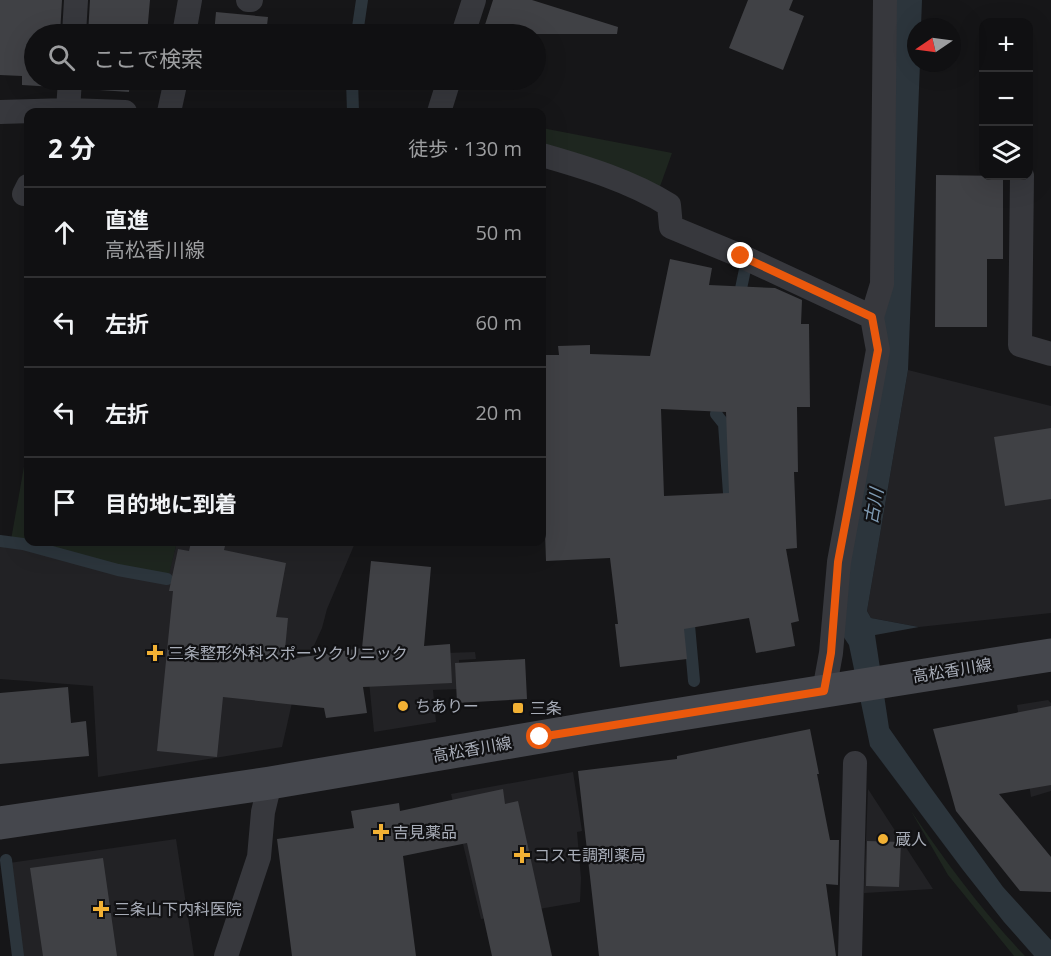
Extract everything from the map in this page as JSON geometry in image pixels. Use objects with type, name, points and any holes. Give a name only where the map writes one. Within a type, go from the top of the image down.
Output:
[{"type":"main road","name":"高松香川線","points":[[0,823],[270,783],[1051,655]]},
{"type":"lane","points":[[75,24],[76,0]]},
{"type":"lane","points":[[186,24],[190,0]]},
{"type":"lane","points":[[466,24],[474,0]]},
{"type":"lane","points":[[855,686],[831,653],[838,562],[878,350],[872,317],[882,284],[885,0]]},
{"type":"lane","points":[[68,108],[69,90]]},
{"type":"lane","points":[[171,108],[174,90]]},
{"type":"lane","points":[[440,108],[446,90]]},
{"type":"lane","points":[[0,112],[24,112]]},
{"type":"lane","points":[[546,157],[591,170],[655,197],[669,206],[671,227],[741,256],[872,317]]},
{"type":"lane","points":[[1022,180],[1020,345],[1051,354]]},
{"type":"lane","points":[[850,956],[855,763]]},
{"type":"lane","points":[[226,956],[259,857],[262,812],[270,783]]},
{"type":"shaded area","points":[[546,129],[672,153],[658,192],[546,150]]},
{"type":"shaded area","points":[[908,370],[1051,406],[1051,613],[919,627],[871,618],[867,611]]},
{"type":"shaded area","points":[[24,467],[24,543],[11,540]]},
{"type":"shaded area","name":"三条整形外科スポーツクリニック","points":[[0,543],[166,582],[176,546],[354,546],[327,609],[322,628],[296,685],[282,747],[98,777],[93,686],[0,679]]},
{"type":"shaded area","points":[[35,546],[176,546],[168,578]]},
{"type":"shaded area","name":"ちありー","points":[[366,651],[417,654],[475,652],[476,659],[459,660],[460,689],[433,690],[436,722],[374,732]]},
{"type":"shaded area","points":[[1048,700],[1051,703],[1051,791],[1031,797],[1017,705]]},
{"type":"shaded area","name":"コスモ調剤薬局","points":[[573,772],[582,831],[577,832],[581,878],[580,902],[481,919],[451,794]]},
{"type":"shaded area","name":"蔵人","points":[[868,789],[933,889],[864,893]]},
{"type":"shaded area","points":[[911,811],[965,886],[1025,956],[1014,956],[948,875]]},
{"type":"shaded area","name":"三条山下内科医院","points":[[176,839],[194,956],[20,956],[9,863]]},
{"type":"water","name":"古川","points":[[894,0],[922,0],[921,18],[907,18],[907,72],[920,72],[908,370],[867,611],[871,618],[919,627],[875,635],[889,728],[1003,887],[1051,940],[1051,956],[1034,956],[1004,922],[870,746],[849,645],[843,636],[845,579],[883,319]]},
{"type":"building","points":[[0,0],[62,0],[61,24],[24,24],[24,85],[22,85],[22,76],[0,75]]},
{"type":"building","points":[[90,0],[150,0],[148,24],[89,24]]},
{"type":"building","points":[[493,0],[532,0],[618,27],[617,34],[546,34],[546,24],[485,24]]},
{"type":"building","points":[[748,0],[793,0],[789,10],[804,16],[783,70],[729,48]]},
{"type":"building","points":[[216,12],[268,17],[267,24],[215,24]]},
{"type":"building","points":[[99,90],[129,90],[129,92]]},
{"type":"building","points":[[936,175],[979,176],[979,180],[1003,180],[1003,259],[987,259],[987,327],[935,327]]},
{"type":"building","points":[[670,259],[712,268],[709,285],[775,288],[802,300],[801,324],[809,324],[810,407],[797,407],[798,472],[794,472],[797,548],[786,549],[799,621],[791,623],[795,646],[756,653],[749,618],[684,629],[687,659],[620,667],[615,624],[618,624],[610,558],[546,561],[546,355],[559,355],[558,346],[590,345],[590,354],[650,356]],"holes":[[[661,409],[726,412],[729,493],[664,496]]]},
{"type":"building","points":[[1051,428],[1051,499],[1005,506],[994,437]]},
{"type":"building","points":[[190,546],[225,546],[224,550],[286,563],[276,617],[288,618],[284,660],[362,648],[371,561],[431,567],[424,646],[450,644],[452,683],[363,687],[367,713],[326,718],[324,708],[223,697],[217,757],[157,751],[173,591],[169,591],[178,549],[189,551]]},
{"type":"building","points":[[525,659],[527,699],[457,703],[455,663]]},
{"type":"building","points":[[68,687],[71,723],[86,721],[89,756],[0,764],[0,693]]},
{"type":"building","points":[[1051,706],[1051,785],[999,794],[1051,857],[1051,892],[1020,891],[956,811],[933,729]]},
{"type":"building","points":[[810,729],[830,840],[839,840],[838,885],[826,884],[836,956],[599,956],[578,771],[677,759],[677,756]]},
{"type":"building","points":[[503,789],[505,804],[518,801],[552,956],[492,956],[467,843],[403,856],[416,956],[292,956],[277,839],[354,828],[351,811],[399,803],[400,811]]},
{"type":"building","points":[[867,841],[901,842],[899,887],[866,886]]},
{"type":"building","points":[[103,858],[117,956],[43,956],[30,868]]},
{"type":"waterway","points":[[358,24],[362,0]]},
{"type":"waterway","points":[[352,90],[353,108]]},
{"type":"waterway","points":[[738,303],[748,255]]},
{"type":"waterway","points":[[720,396],[716,414],[724,424],[730,507]]},
{"type":"waterway","points":[[0,541],[24,544]]},
{"type":"waterway","points":[[30,546],[118,570],[167,579]]},
{"type":"waterway","points":[[688,614],[694,681]]},
{"type":"waterway","points":[[6,860],[18,956]]},
{"type":"place","name":"三条整形外科スポーツクリニック","points":[[155,653]]},
{"type":"place","name":"ちありー","points":[[403,706]]},
{"type":"place","name":"三条","points":[[518,708]]},
{"type":"place","name":"吉見薬品","points":[[381,832]]},
{"type":"place","name":"蔵人","points":[[883,839]]},
{"type":"place","name":"コスモ調剤薬局","points":[[522,855]]},
{"type":"place","name":"三条山下内科医院","points":[[101,909]]},
{"type":"route","points":[[540,737],[824,691],[831,653],[838,562],[878,350],[872,317],[741,256]]}]
